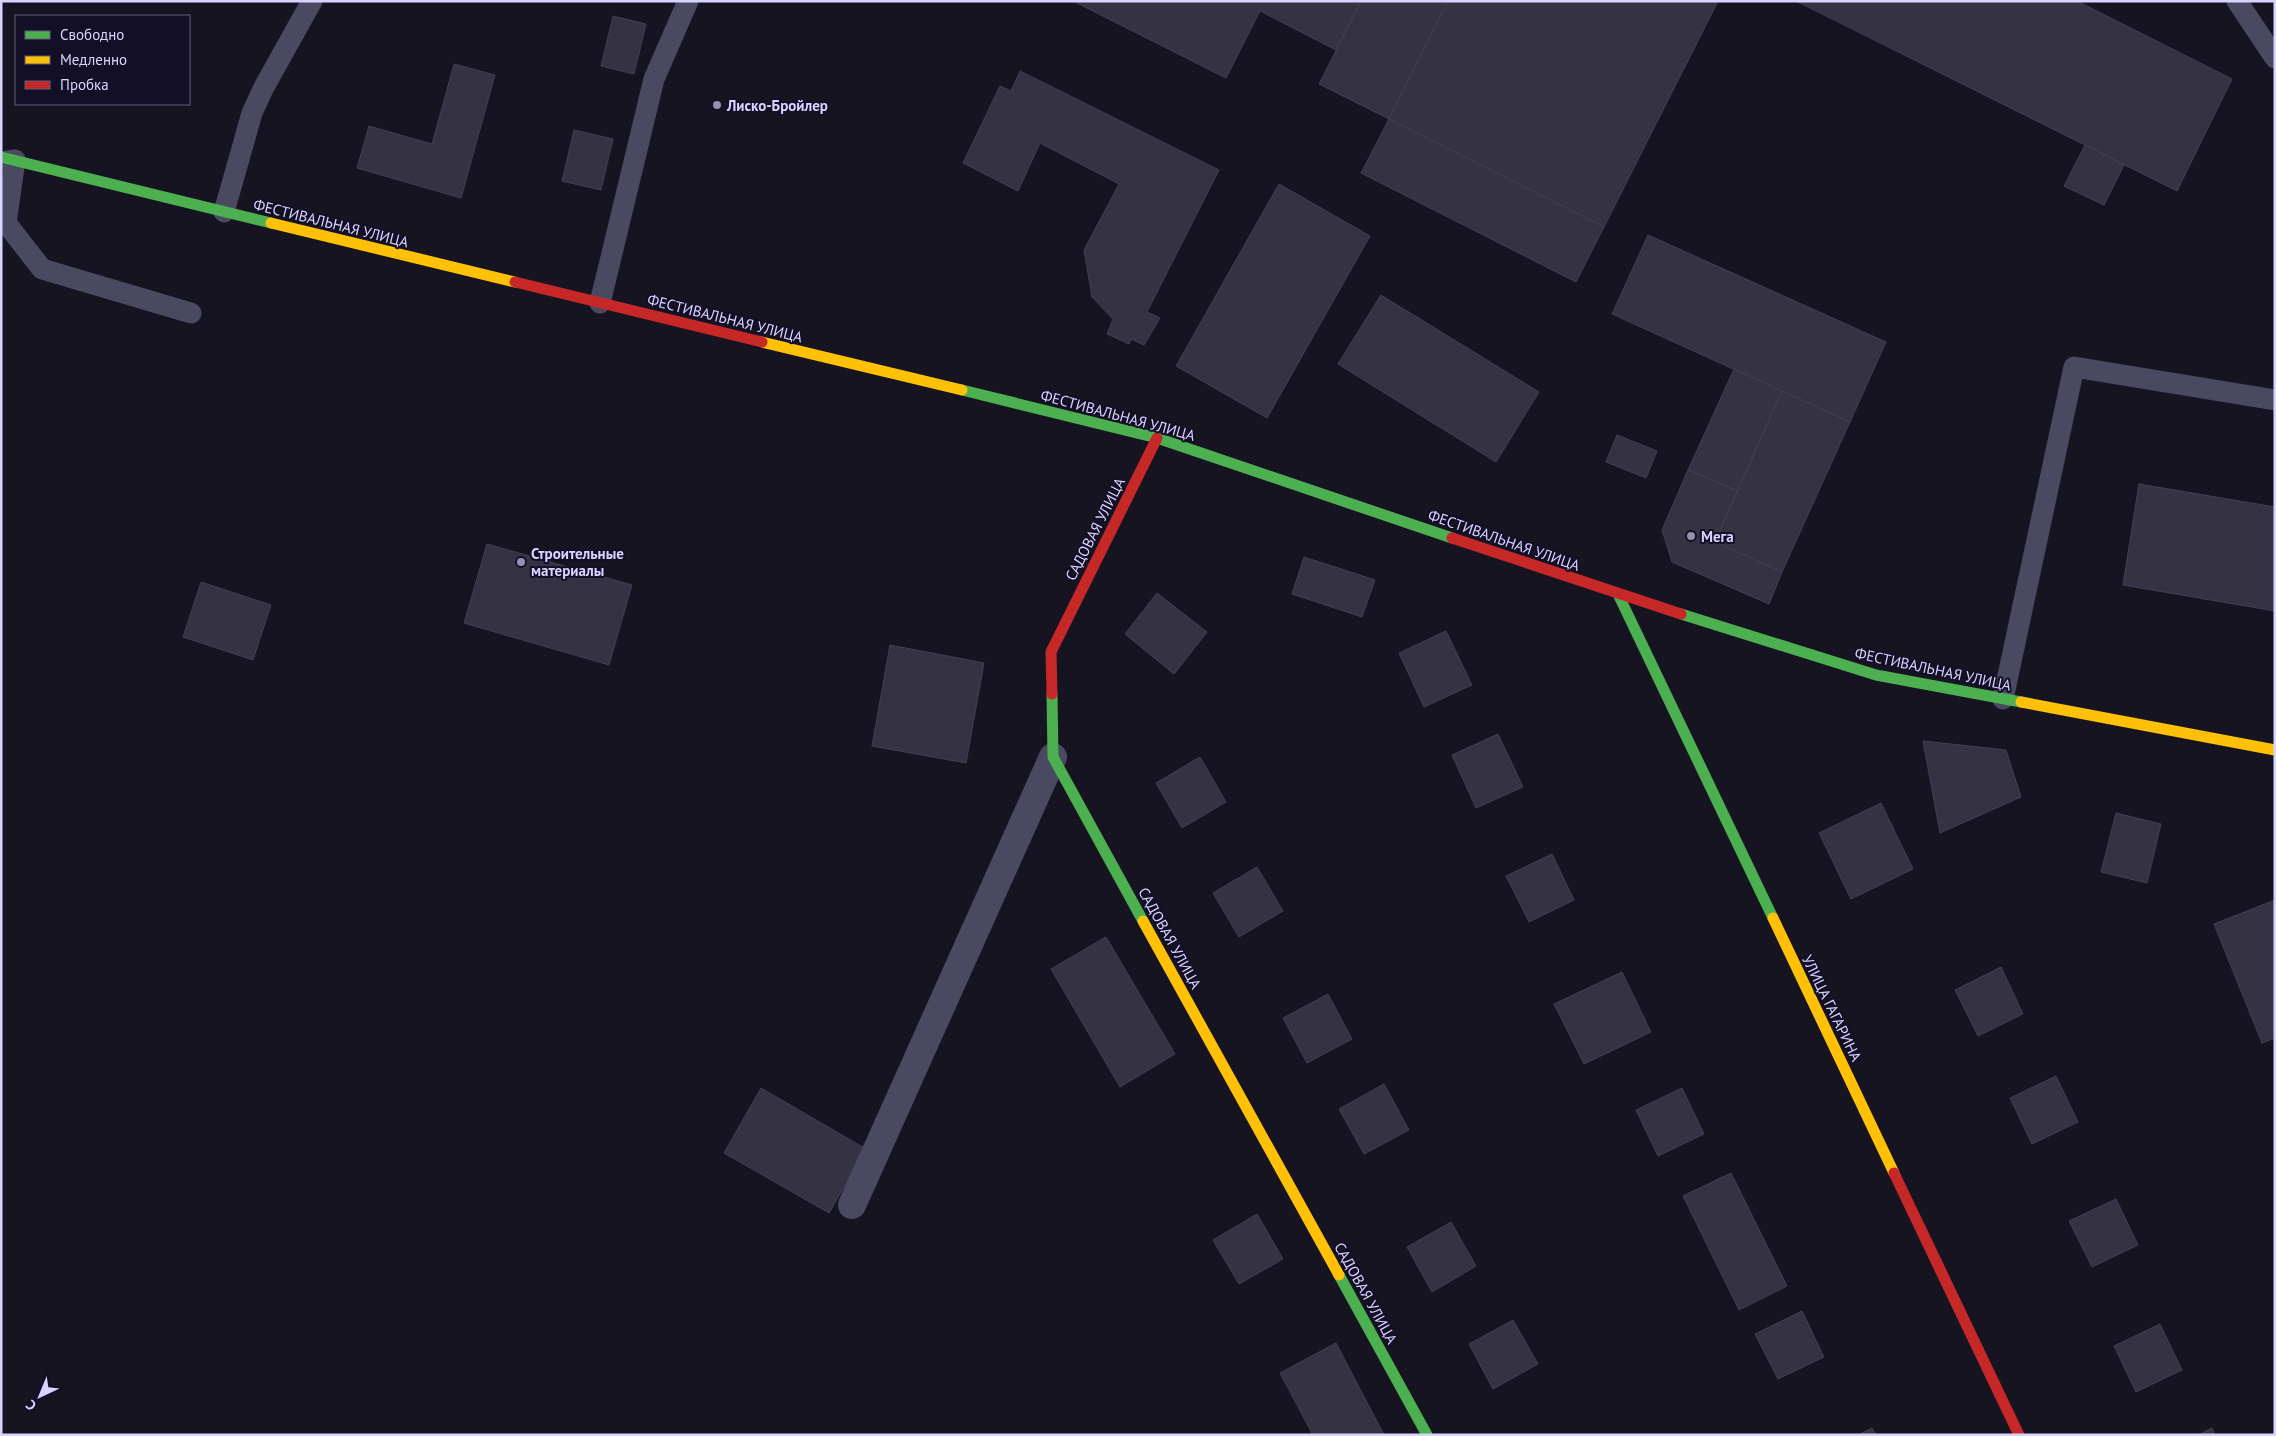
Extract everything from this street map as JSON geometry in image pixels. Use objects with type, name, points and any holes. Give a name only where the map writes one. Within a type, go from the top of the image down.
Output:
[{"type":"main road","name":"ФЕСТИВАЛЬНАЯ УЛИЦА","points":[[6,160],[1157,438],[1618,594],[1876,675],[2275,750]]},
{"type":"main road","name":"САДОВАЯ УЛИЦА","points":[[1157,438],[1051,652],[1053,757],[1427,1435]]},
{"type":"main road","name":"УЛИЦА ГАГАРИНА","points":[[1618,594],[2019,1435]]},
{"type":"street","points":[[852,1206],[1053,757]]},
{"type":"lane","points":[[224,212],[252,114],[263,89],[312,1]]},
{"type":"lane","points":[[600,303],[654,79],[688,1]]},
{"type":"lane","points":[[2237,1],[2275,58]]},
{"type":"lane","points":[[6,160],[6,223],[42,269],[190,313]]},
{"type":"lane","points":[[2003,699],[2074,367],[2275,400]]},
{"type":"building","points":[[1073,1],[1361,1],[1336,50],[1260,11],[1226,78]]},
{"type":"building","points":[[1361,1],[1448,1],[1389,119],[1319,84]]},
{"type":"building","points":[[1448,1],[1718,1],[1604,227],[1389,119]]},
{"type":"building","points":[[1796,1],[2077,1],[2232,79],[2177,191]]},
{"type":"building","points":[[613,16],[646,24],[634,74],[601,66]]},
{"type":"building","points":[[454,64],[495,75],[461,198],[357,168],[369,126],[432,144]]},
{"type":"building","points":[[1020,71],[1219,170],[1147,312],[1160,318],[1144,345],[1131,339],[1129,344],[1107,334],[1113,319],[1092,297],[1084,250],[1119,184],[1040,143],[1018,191],[963,163],[1000,86],[1011,91]]},
{"type":"building","points":[[1389,119],[1604,227],[1576,282],[1361,173]]},
{"type":"building","points":[[574,130],[613,139],[601,190],[562,181]]},
{"type":"building","points":[[2085,145],[2124,165],[2104,205],[2064,186]]},
{"type":"building","points":[[1279,184],[1370,236],[1267,418],[1176,366]]},
{"type":"building","points":[[1648,235],[1886,342],[1850,422],[1612,314]]},
{"type":"building","points":[[1381,295],[1539,392],[1496,462],[1338,364]]},
{"type":"building","points":[[1734,369],[1782,391],[1737,491],[1688,470]]},
{"type":"building","points":[[1782,391],[1850,422],[1782,572],[1715,542]]},
{"type":"building","points":[[1617,435],[1657,451],[1646,478],[1606,462]]},
{"type":"building","name":"Мега","points":[[1688,470],[1737,491],[1715,542],[1782,572],[1769,604],[1672,562],[1662,530]]},
{"type":"building","points":[[2139,484],[2275,507],[2275,611],[2123,585]]},
{"type":"building","points":[[487,544],[632,585],[609,665],[464,623]]},
{"type":"building","points":[[1304,557],[1375,580],[1362,617],[1292,594]]},
{"type":"building","points":[[201,582],[271,605],[253,660],[183,637]]},
{"type":"building","points":[[1157,593],[1207,632],[1174,674],[1125,634]]},
{"type":"building","points":[[1446,631],[1472,685],[1424,707],[1399,653]]},
{"type":"building","points":[[890,645],[984,663],[966,763],[872,746]]},
{"type":"building","points":[[1498,734],[1523,787],[1476,808],[1452,755]]},
{"type":"building","points":[[1923,741],[2006,750],[2021,797],[1940,833]]},
{"type":"building","points":[[1200,757],[1226,802],[1182,828],[1156,783]]},
{"type":"building","points":[[1881,803],[1913,869],[1851,899],[1819,833]]},
{"type":"building","points":[[2116,813],[2161,824],[2147,883],[2101,872]]},
{"type":"building","points":[[1552,854],[1574,900],[1529,922],[1506,876]]},
{"type":"building","points":[[1257,867],[1283,911],[1239,937],[1213,893]]},
{"type":"building","points":[[2275,900],[2275,1038],[2262,1043],[2214,924]]},
{"type":"building","points":[[1106,937],[1175,1054],[1120,1087],[1051,969]]},
{"type":"building","points":[[2001,967],[2023,1014],[1978,1036],[1955,990]]},
{"type":"building","points":[[1622,972],[1651,1032],[1584,1064],[1554,1004]]},
{"type":"building","points":[[1328,994],[1352,1039],[1307,1063],[1283,1018]]},
{"type":"building","points":[[2056,1076],[2078,1122],[2032,1144],[2010,1098]]},
{"type":"building","points":[[1384,1084],[1409,1130],[1364,1154],[1339,1109]]},
{"type":"building","points":[[761,1088],[866,1149],[829,1213],[724,1153]]},
{"type":"building","points":[[1682,1088],[1704,1134],[1658,1156],[1636,1110]]},
{"type":"building","points":[[1731,1173],[1787,1286],[1739,1310],[1683,1196]]},
{"type":"building","points":[[2116,1199],[2138,1245],[2092,1267],[2069,1221]]},
{"type":"building","points":[[1257,1214],[1283,1259],[1239,1284],[1213,1240]]},
{"type":"building","points":[[1451,1222],[1476,1266],[1432,1292],[1407,1247]]},
{"type":"building","points":[[1802,1311],[1824,1357],[1778,1379],[1755,1334]]},
{"type":"building","points":[[1513,1320],[1538,1364],[1493,1389],[1469,1344]]},
{"type":"building","points":[[2160,1324],[2182,1370],[2136,1392],[2114,1346]]},
{"type":"building","points":[[1336,1343],[1384,1435],[1313,1435],[1280,1373]]},
{"type":"building","points":[[1872,1428],[1876,1435],[1858,1435]]},
{"type":"building","points":[[2212,1428],[2215,1435],[2198,1435]]},
{"type":"traffic: fast","points":[[1,157],[271,223]]},
{"type":"traffic: fast","points":[[962,390],[1157,438],[1452,538]]},
{"type":"traffic: fast","points":[[1618,594],[1773,918]]},
{"type":"traffic: fast","points":[[1681,614],[1876,675],[2021,702]]},
{"type":"traffic: fast","points":[[1052,694],[1053,757],[1143,921]]},
{"type":"traffic: fast","points":[[1339,1275],[1427,1435]]},
{"type":"traffic: slow","points":[[271,223],[515,282]]},
{"type":"traffic: slow","points":[[762,342],[962,390]]},
{"type":"traffic: slow","points":[[2021,702],[2275,750]]},
{"type":"traffic: slow","points":[[1773,918],[1894,1173]]},
{"type":"traffic: slow","points":[[1143,921],[1339,1275]]},
{"type":"traffic: jam","points":[[515,282],[762,342]]},
{"type":"traffic: jam","points":[[1052,694],[1051,652],[1157,438]]},
{"type":"traffic: jam","points":[[1452,538],[1681,614]]},
{"type":"traffic: jam","points":[[1894,1173],[2019,1435]]},
{"type":"place","name":"Лиско-Бройлер","points":[[717,105]]},
{"type":"place","name":"Мега","points":[[1691,536]]},
{"type":"place","name":"Строительные материалы","points":[[521,562]]}]
